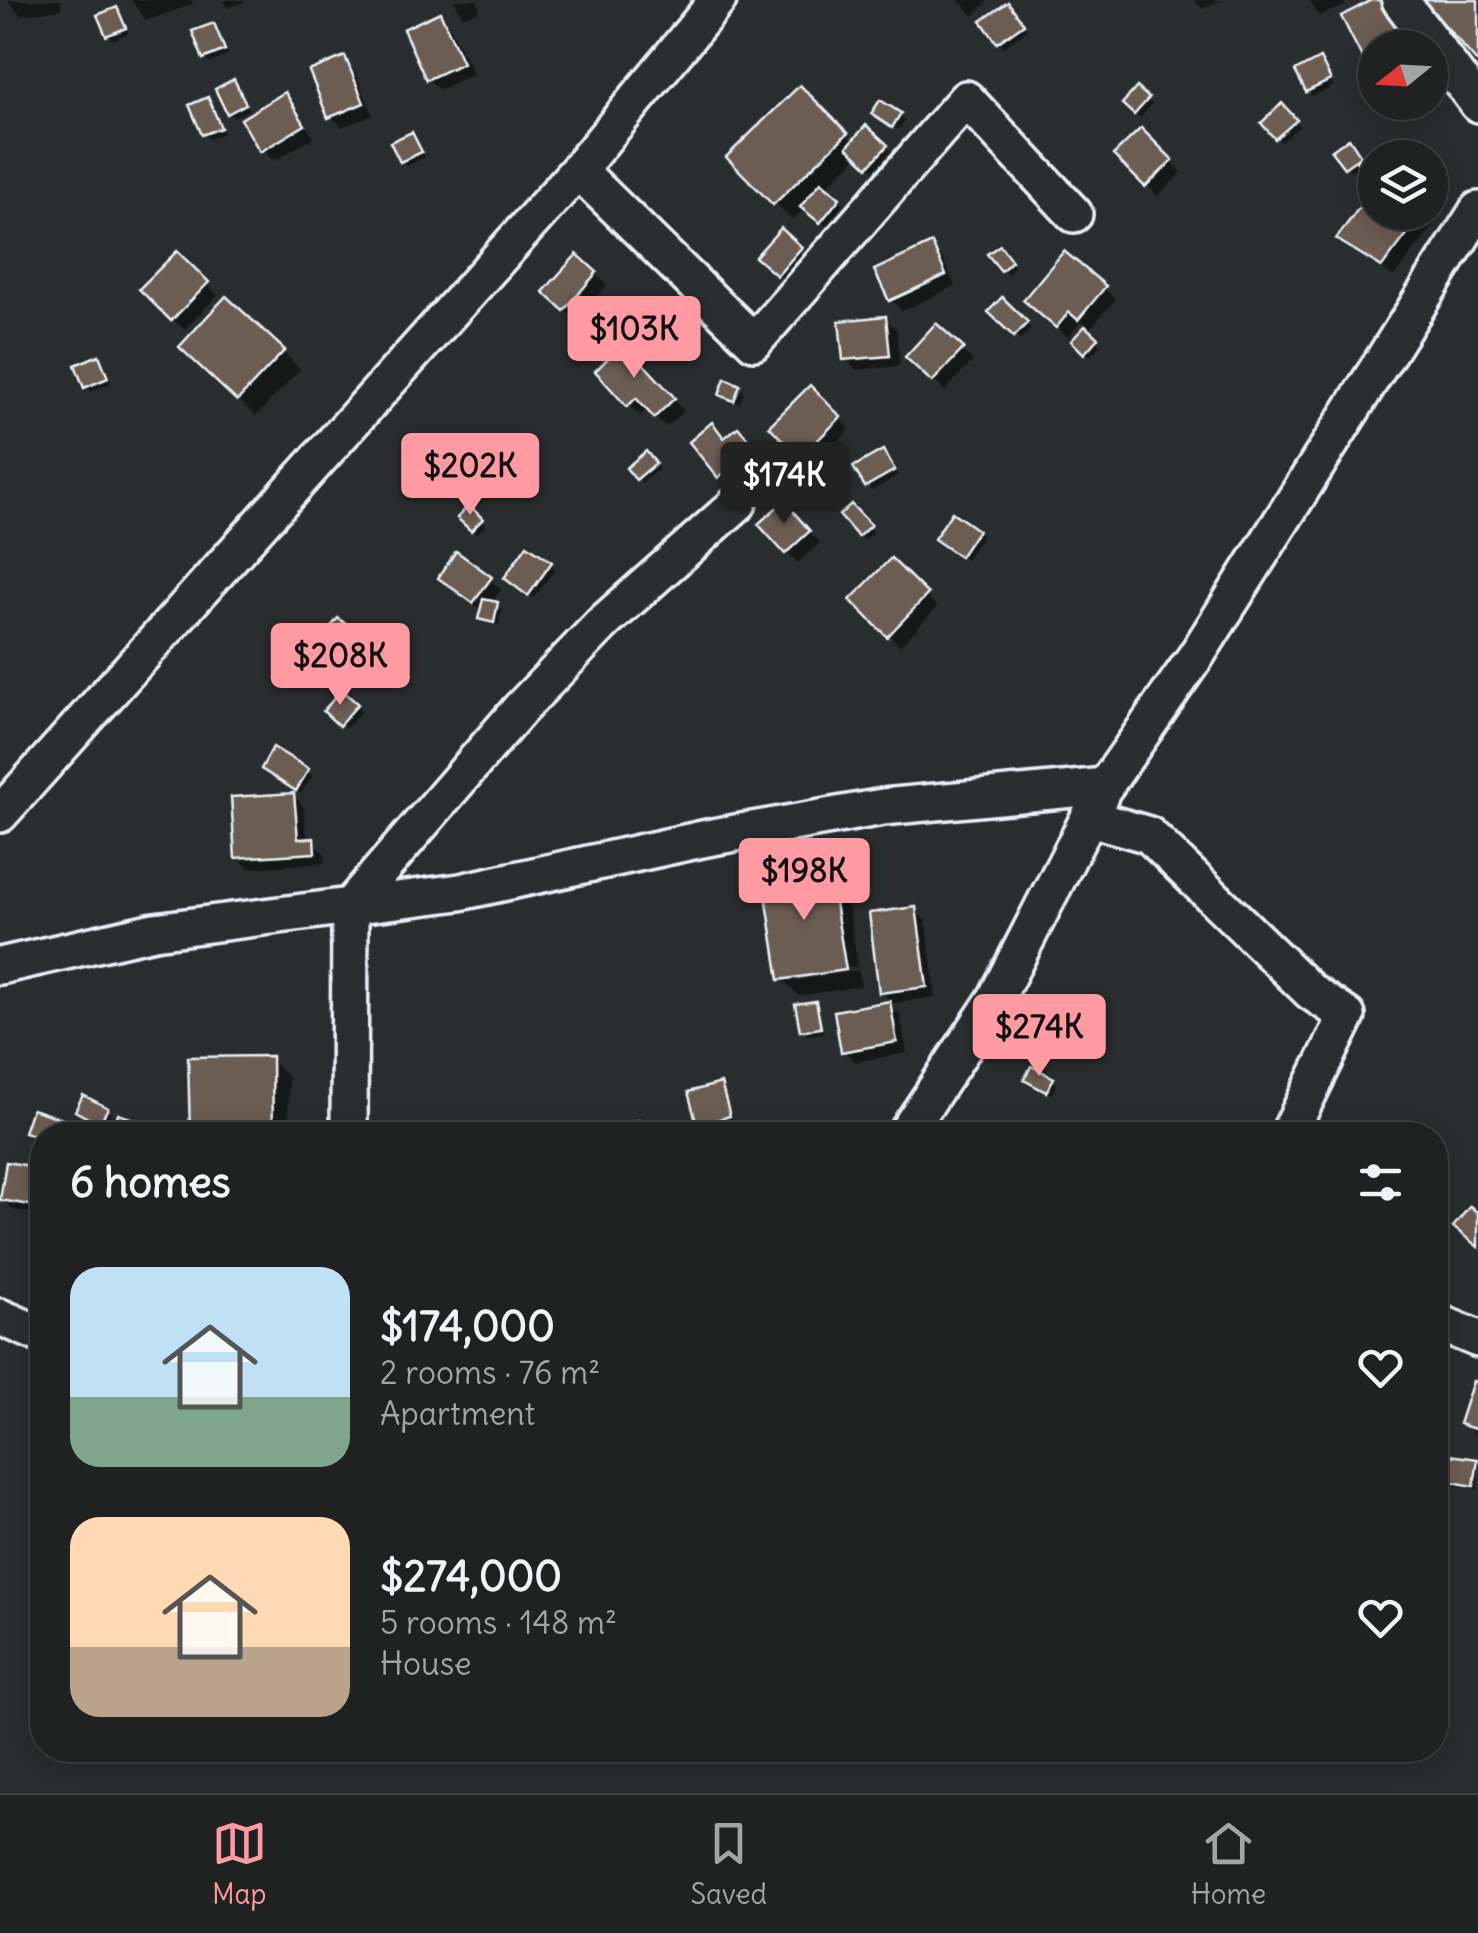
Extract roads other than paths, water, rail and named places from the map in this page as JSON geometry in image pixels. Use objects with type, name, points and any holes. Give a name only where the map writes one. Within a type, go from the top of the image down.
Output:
[{"type":"street","points":[[0,814],[578,170],[718,0]]},
{"type":"street","points":[[1400,0],[1478,104]]},
{"type":"street","points":[[578,170],[754,342],[966,99],[1074,214]]},
{"type":"street","points":[[914,1122],[995,1000],[1097,802],[1196,656],[1478,210]]},
{"type":"street","points":[[349,1122],[350,906],[520,709],[604,622],[738,502]]},
{"type":"street","points":[[3,964],[154,932],[460,892],[707,838],[884,807],[1097,802],[1149,836],[1310,992],[1347,1016],[1294,1122]]},
{"type":"street","points":[[0,1316],[30,1330]]},
{"type":"street","points":[[1448,1326],[1478,1339]]}]
